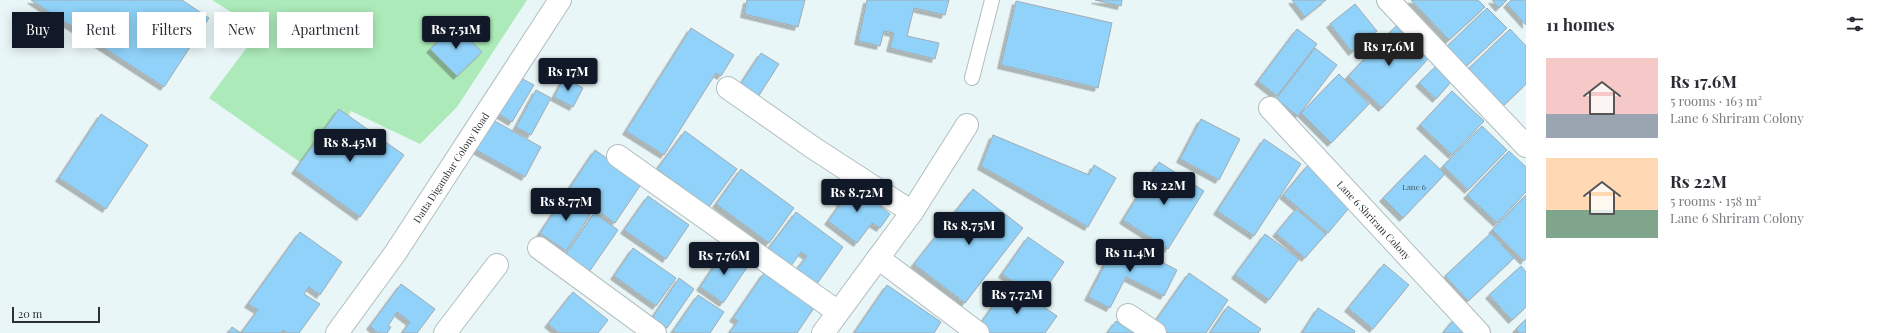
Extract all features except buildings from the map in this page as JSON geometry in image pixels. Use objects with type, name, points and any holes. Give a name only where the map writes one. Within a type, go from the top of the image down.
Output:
[{"type":"street","name":"Datta Digambar Colony Road","points":[[338,333],[396,252],[560,0]]},
{"type":"street","points":[[1388,0],[1526,146]]},
{"type":"street","points":[[728,88],[812,147],[912,212]]},
{"type":"street","name":"Lane 6 Shriram Colony","points":[[1270,108],[1479,333]]},
{"type":"street","points":[[823,333],[912,212],[967,125]]},
{"type":"street","points":[[618,156],[838,312]]},
{"type":"street","points":[[539,248],[655,333]]},
{"type":"street","points":[[878,258],[978,333]]},
{"type":"street","points":[[445,333],[497,265]]},
{"type":"street","points":[[1128,315],[1155,333]]},
{"type":"lane","points":[[972,78],[992,0]]},
{"type":"green space","points":[[212,0],[527,0],[457,107],[420,144],[351,111],[314,172],[209,98],[246,48],[269,48],[269,12],[231,12]]}]
